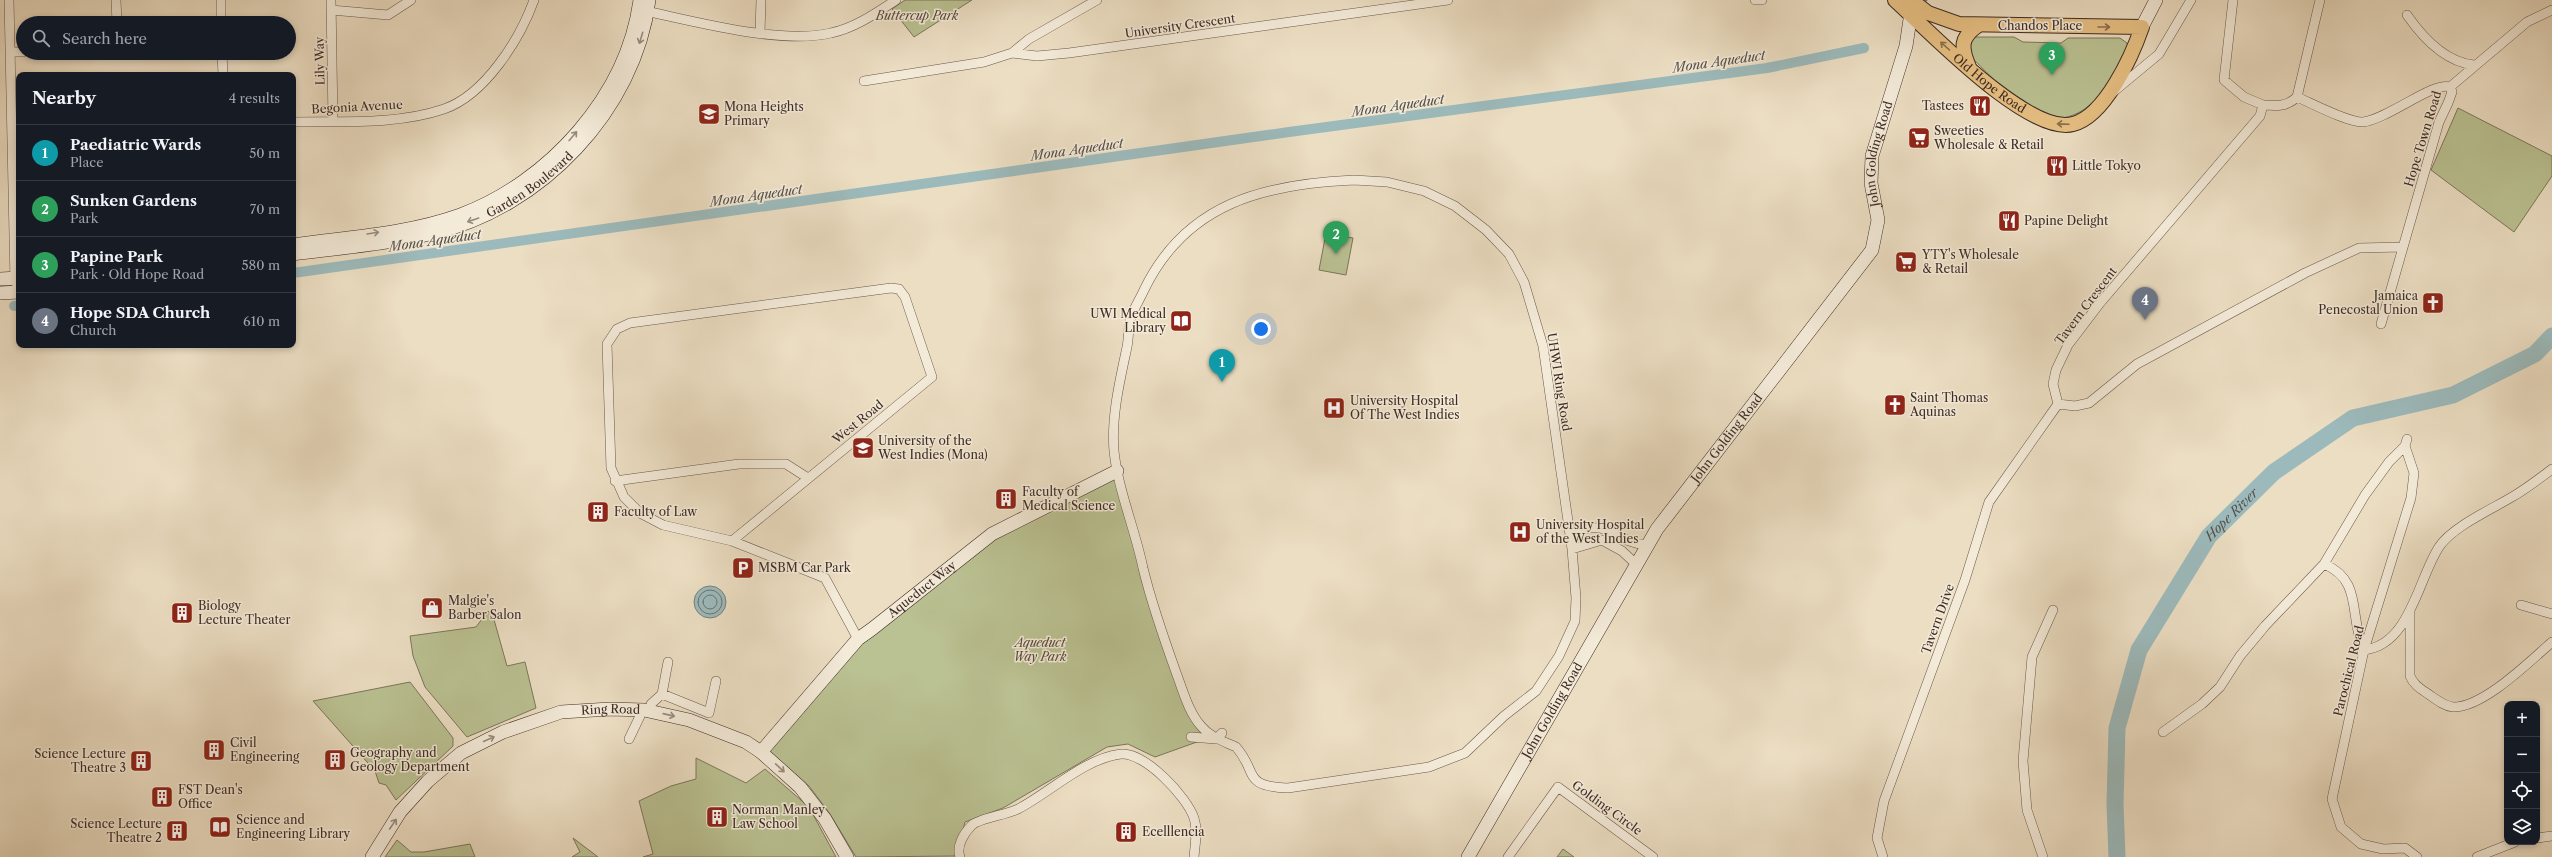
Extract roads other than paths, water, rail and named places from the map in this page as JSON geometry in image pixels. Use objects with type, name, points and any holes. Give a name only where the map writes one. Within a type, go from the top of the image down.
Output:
[{"type":"main road","name":"Old Hope Road","points":[[1895,0],[1911,5],[1940,18]]},
{"type":"main road","name":"Old Hope Road","points":[[1911,5],[1970,67],[2008,100],[2040,120],[2057,124],[2072,124],[2086,119],[2100,104],[2126,65],[2142,27]]},
{"type":"main road","name":"Chandos Place","points":[[1940,18],[1959,24],[1977,26],[2142,27]]},
{"type":"main road","points":[[1970,67],[1963,44],[1966,34],[1977,26]]},
{"type":"street","points":[[0,279],[16,278],[9,0]]},
{"type":"street","points":[[116,0],[117,16]]},
{"type":"street","points":[[221,0],[221,16]]},
{"type":"street","name":"Lily Way","points":[[331,0],[333,121]]},
{"type":"street","points":[[331,10],[388,15],[411,0]]},
{"type":"street","name":"Begonia Avenue","points":[[296,122],[399,118],[444,109],[466,98],[506,57],[528,18],[534,0]]},
{"type":"street","points":[[760,33],[761,0]]},
{"type":"street","points":[[644,5],[760,33],[797,38],[832,33],[864,21],[896,0]]},
{"type":"street","name":"University Crescent","points":[[864,81],[984,62],[1012,53],[1029,39],[1097,0]]},
{"type":"street","name":"University Crescent","points":[[1012,53],[1037,56],[1069,54],[1448,0]]},
{"type":"street","points":[[1755,0],[1762,0]]},
{"type":"street","points":[[2142,27],[2156,0]]},
{"type":"street","points":[[2100,104],[2159,54],[2191,0]]},
{"type":"street","points":[[2233,0],[2224,80],[2244,97],[2263,105],[2279,106],[2290,103],[2297,97],[2320,0]]},
{"type":"street","name":"Garden Boulevard","points":[[296,245],[415,227],[459,215],[490,202],[520,184],[567,144],[599,104],[624,58],[644,5]]},
{"type":"street","name":"Garden Boulevard","points":[[296,254],[434,233],[479,218],[533,187],[562,164],[584,141],[616,96],[629,70],[644,5]]},
{"type":"street","name":"John Golding Road","points":[[1468,857],[1647,545],[1872,250],[1878,220],[1871,182],[1872,156],[1906,46],[1911,5]]},
{"type":"street","points":[[2450,87],[2474,65],[2527,22],[2552,10]]},
{"type":"street","points":[[2407,15],[2422,37],[2461,64],[2474,65]]},
{"type":"street","points":[[10,52],[16,52]]},
{"type":"street","points":[[222,60],[223,72]]},
{"type":"street","name":"Hope Town Road","points":[[2297,97],[2330,112],[2362,122],[2387,115],[2434,88],[2445,85],[2450,87],[2452,92],[2439,122],[2381,324]]},
{"type":"street","name":"Tavern Crescent","points":[[2058,404],[2053,384],[2056,370],[2068,345],[2100,303],[2260,116],[2263,105]]},
{"type":"street","name":"UHWI Ring Road","points":[[1354,180],[1387,182],[1424,191],[1455,206],[1486,230],[1506,250],[1524,282],[1543,346],[1572,549],[1576,598],[1575,621],[1559,656],[1536,691],[1504,716],[1466,753],[1430,767],[1288,788],[1270,787],[1258,783],[1236,747],[1201,726],[1194,714],[1155,615],[1117,471],[1113,434],[1131,318],[1153,271],[1177,240],[1190,228],[1215,210],[1251,196],[1306,182],[1354,180]]},
{"type":"street","points":[[2058,404],[2075,406],[2089,403],[2137,364],[2305,273],[2359,248],[2402,247]]},
{"type":"street","name":"West Road","points":[[891,288],[899,289],[905,297],[932,377],[732,540],[663,525],[640,513],[624,497],[615,481],[611,468],[607,344],[617,329],[630,323],[891,288]]},
{"type":"street","points":[[0,293],[16,292]]},
{"type":"street","name":"Tavern Drive","points":[[1883,857],[1877,838],[1884,801],[1965,580],[1988,502],[2058,404]]},
{"type":"street","name":"Parochical Road","points":[[2324,564],[2365,495],[2389,462],[2406,442],[2414,473],[2411,498],[2393,551],[2364,650],[2332,799],[2336,816],[2341,827],[2361,844],[2383,849],[2405,848],[2417,857]]},
{"type":"street","points":[[615,481],[739,464],[786,464],[808,478]]},
{"type":"street","points":[[2163,732],[2202,704],[2220,687],[2240,656],[2265,626],[2324,564],[2336,569],[2351,588],[2356,632],[2364,650],[2377,648],[2388,641],[2410,611],[2440,545],[2467,523],[2513,497],[2552,469]]},
{"type":"street","name":"Aqueduct Way","points":[[761,752],[858,639],[992,534],[1117,471]]},
{"type":"street","points":[[1570,534],[1580,530],[1604,528],[1639,544],[1647,545]]},
{"type":"street","points":[[732,540],[825,578],[858,639]]},
{"type":"street","points":[[1572,549],[1602,540],[1622,551],[1636,564]]},
{"type":"street","points":[[2521,604],[2552,614]]},
{"type":"street","points":[[2043,857],[2028,810],[2023,761],[2032,657],[2053,610]]},
{"type":"street","points":[[2410,611],[2410,676],[2412,682],[2441,703],[2452,707],[2462,706],[2494,691],[2552,642]]},
{"type":"street","points":[[651,704],[662,694],[668,662]]},
{"type":"street","points":[[662,694],[709,713],[716,681]]},
{"type":"street","name":"Ring Road","points":[[372,857],[400,812],[428,781],[461,753],[503,732],[561,712],[610,708],[644,710],[668,714],[730,736],[761,752],[800,787],[825,819],[847,857]]},
{"type":"street","points":[[629,739],[640,716]]},
{"type":"street","points":[[1191,737],[1219,736]]},
{"type":"street","points":[[960,857],[958,852],[964,834],[974,824],[1017,810],[1069,777],[1105,758],[1123,754],[1135,757],[1150,766],[1184,801],[1194,818],[1194,857]]},
{"type":"street","name":"Golding Circle","points":[[1508,857],[1558,787],[1653,857]]},
{"type":"street","points":[[2540,838],[2552,836]]},
{"type":"street","points":[[2478,857],[2508,845]]},
{"type":"water","points":[[707,586],[713,586],[723,593],[726,602],[725,608],[719,615],[713,618],[707,618],[697,611],[694,605],[694,599],[701,589]]},
{"type":"waterway","name":"Mona Aqueduct","points":[[296,273],[1289,132],[1767,68],[1864,48]]},
{"type":"waterway","name":"Hope River","points":[[2117,857],[2115,804],[2117,728],[2139,650],[2209,536],[2274,472],[2353,418],[2453,395],[2535,354],[2552,336]]},
{"type":"place","name":"Papine Park","points":[[2052,75]]},
{"type":"place","name":"Tastees","points":[[1980,106]]},
{"type":"place","name":"Mona Heights Primary","points":[[709,114]]},
{"type":"place","name":"Sweeties Wholesale & Retail","points":[[1919,138]]},
{"type":"place","name":"Little Tokyo","points":[[2057,166]]},
{"type":"place","name":"Papine Delight","points":[[2009,221]]},
{"type":"place","name":"Sunken Gardens","points":[[1336,254]]},
{"type":"place","name":"YTY's Wholesale & Retail","points":[[1906,262]]},
{"type":"place","name":"Jamaica Penecostal Union","points":[[2433,303]]},
{"type":"place","name":"Hope SDA Church","points":[[2145,320]]},
{"type":"place","name":"UWI Medical Library","points":[[1181,321]]},
{"type":"place","name":"Paediatric Wards","points":[[1222,382]]},
{"type":"place","name":"Saint Thomas Aquinas","points":[[1895,405]]},
{"type":"place","name":"University Hospital Of The West Indies","points":[[1334,408]]},
{"type":"place","name":"University of the West Indies (Mona)","points":[[863,448]]},
{"type":"place","name":"Faculty of Medical Science","points":[[1006,499]]},
{"type":"place","name":"Faculty of Law","points":[[598,512]]},
{"type":"place","name":"University Hospital of the West Indies","points":[[1520,532]]},
{"type":"place","name":"MSBM Car Park","points":[[743,568]]},
{"type":"place","name":"Malgie's Barber Salon","points":[[432,608]]},
{"type":"place","name":"Biology Lecture Theater","points":[[182,613]]},
{"type":"place","name":"Civil Engineering","points":[[214,750]]},
{"type":"place","name":"Geography and Geology Department","points":[[335,760]]},
{"type":"place","name":"Science Lecture Theatre 3","points":[[141,761]]},
{"type":"place","name":"FST Dean's Office","points":[[162,797]]},
{"type":"place","name":"Norman Manley Law School","points":[[717,817]]},
{"type":"place","name":"Science and Engineering Library","points":[[220,827]]},
{"type":"place","name":"Science Lecture Theatre 2","points":[[177,831]]},
{"type":"place","name":"Ecelllencia","points":[[1126,832]]},
{"type":"park label","name":"Buttercup Park","points":[[917,16]]},
{"type":"park label","name":"Aqueduct Way Park","points":[[1040,650]]}]
